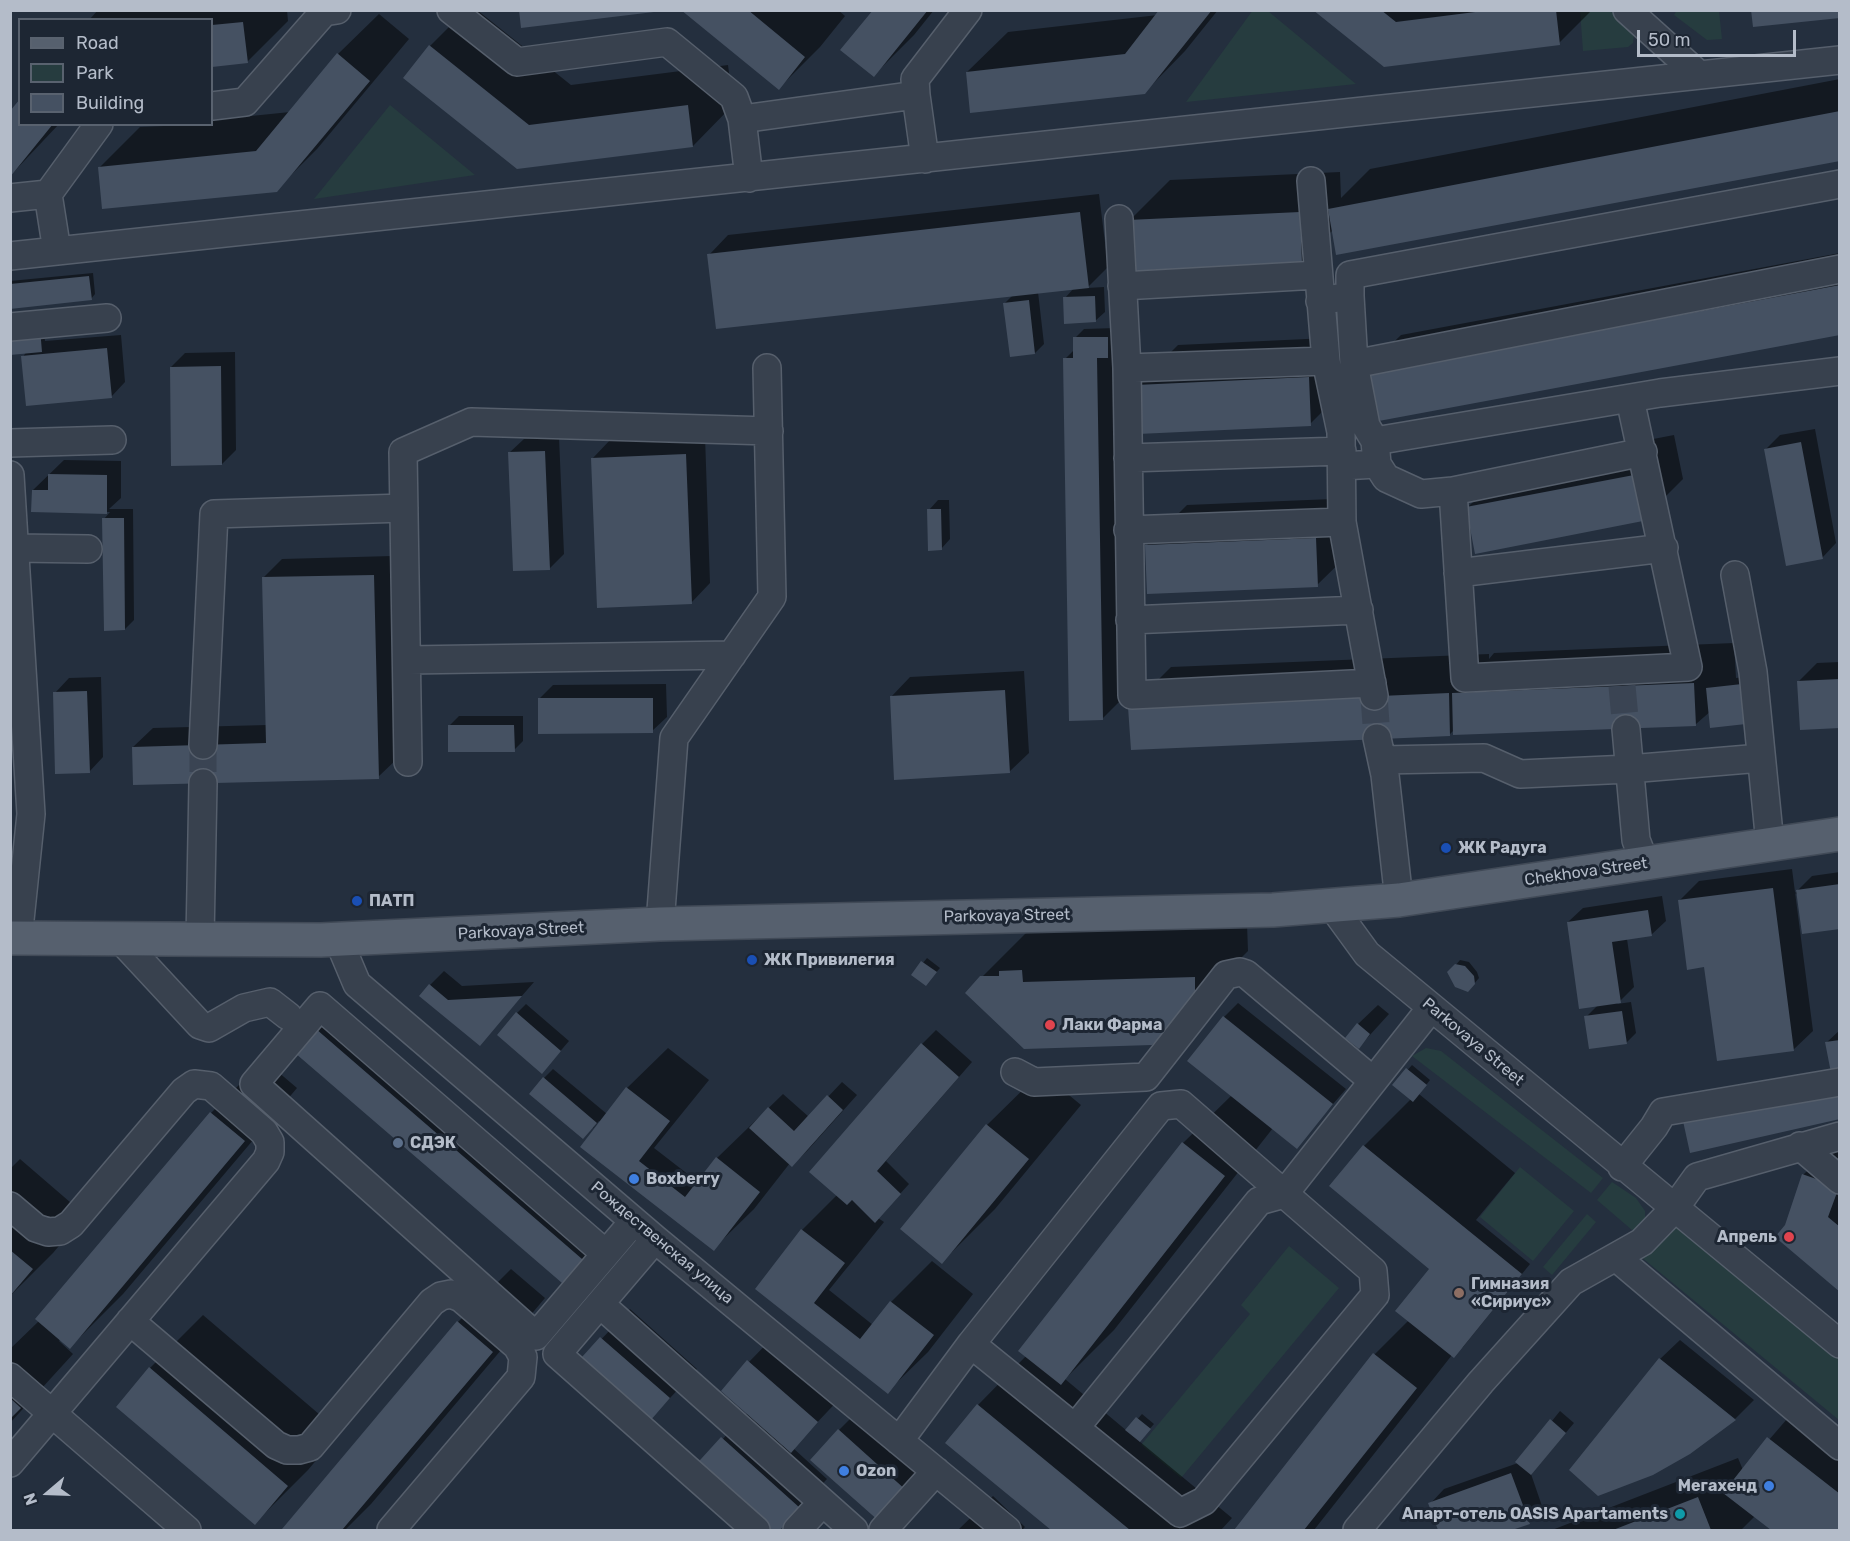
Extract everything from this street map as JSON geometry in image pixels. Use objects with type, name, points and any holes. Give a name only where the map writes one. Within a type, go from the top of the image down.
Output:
[{"type":"main road","name":"Chekhova Street","points":[[1332,906],[1399,900],[1839,834]]},
{"type":"main road","name":"Parkovaya Street","points":[[13,941],[338,939],[660,924],[1274,910],[1332,906]]},
{"type":"street","points":[[213,106],[245,102],[324,12],[337,10]]},
{"type":"street","points":[[451,10],[517,62],[667,42],[734,97],[741,119],[749,178]]},
{"type":"street","points":[[925,159],[915,79],[968,10]]},
{"type":"street","points":[[1641,15],[1698,74]]},
{"type":"street","points":[[10,256],[1839,60]]},
{"type":"street","points":[[741,119],[916,95]]},
{"type":"street","points":[[57,251],[48,194],[98,126]]},
{"type":"street","points":[[1119,219],[1127,368],[1132,695],[1373,690],[1342,522],[1341,432],[1326,361],[1311,181]]},
{"type":"street","points":[[1643,452],[1453,491],[1421,494],[1386,478],[1366,426],[1354,364],[1350,275],[1839,184]]},
{"type":"street","points":[[10,198],[48,194]]},
{"type":"street","points":[[1354,364],[1839,269]]},
{"type":"street","points":[[1122,286],[1319,288],[1350,296]]},
{"type":"street","points":[[10,327],[107,318]]},
{"type":"street","points":[[1127,368],[1326,361]]},
{"type":"street","points":[[660,924],[674,738],[771,597],[767,368]]},
{"type":"street","points":[[1128,458],[1342,459],[1660,393],[1839,371]]},
{"type":"street","points":[[1453,491],[1465,678],[1622,679],[1688,667],[1630,399]]},
{"type":"street","points":[[408,762],[403,452],[471,422],[768,431]]},
{"type":"street","points":[[10,443],[112,440]]},
{"type":"street","points":[[10,475],[31,814],[13,941]]},
{"type":"street","points":[[203,745],[214,514],[404,508]]},
{"type":"street","points":[[1128,530],[1342,522]]},
{"type":"street","points":[[15,548],[88,549]]},
{"type":"street","points":[[1458,573],[1664,548]]},
{"type":"street","points":[[1735,575],[1753,672],[1770,844]]},
{"type":"street","points":[[1130,620],[1359,610]]},
{"type":"street","points":[[408,660],[732,655]]},
{"type":"street","points":[[1626,729],[1635,840],[1645,863]]},
{"type":"street","points":[[1399,900],[1380,749],[1484,758],[1520,774],[1629,769],[1761,758]]},
{"type":"street","points":[[200,939],[203,783]]},
{"type":"street","name":"Parkovaya Street","points":[[1332,906],[1367,954],[1839,1344]]},
{"type":"street","name":"Рождественская улица","points":[[338,939],[357,984],[655,1239],[1007,1530]]},
{"type":"street","points":[[121,940],[200,1025],[209,1028],[244,1008],[270,1002],[288,1017]]},
{"type":"street","points":[[1015,1072],[1034,1082],[1146,1077],[1226,975],[1240,972],[1246,974],[1372,1080]]},
{"type":"street","points":[[606,1254],[320,1006],[254,1084],[536,1336],[606,1254],[634,1221]]},
{"type":"street","points":[[1076,1428],[1259,1201],[1284,1194],[1431,1008]]},
{"type":"street","points":[[392,1068],[418,1036]]},
{"type":"street","points":[[1622,1167],[1663,1112],[1839,1082]]},
{"type":"street","points":[[10,1206],[36,1228],[48,1232],[60,1231],[71,1224],[184,1091],[194,1084],[211,1086],[264,1132],[270,1142],[270,1152],[266,1161],[10,1463]]},
{"type":"street","points":[[898,1441],[971,1344],[1161,1106],[1181,1104],[1372,1271],[1375,1295],[1203,1501],[1180,1512],[971,1344]]},
{"type":"street","points":[[490,1154],[516,1120]]},
{"type":"street","points":[[1357,1530],[1481,1382],[1571,1282],[1642,1242],[1674,1209],[1697,1177],[1839,1136]]},
{"type":"street","points":[[1800,1146],[1839,1180]]},
{"type":"street","points":[[655,1239],[557,1354],[756,1530]]},
{"type":"street","points":[[1617,1258],[1839,1446]]},
{"type":"street","points":[[130,1321],[276,1445],[286,1450],[299,1450],[310,1446],[432,1302],[441,1296],[451,1294],[461,1298],[517,1346],[523,1358],[521,1377],[391,1530]]},
{"type":"street","points":[[600,1304],[854,1530]]},
{"type":"street","points":[[10,1377],[187,1530]]},
{"type":"street","points":[[883,1530],[936,1472]]},
{"type":"street","points":[[797,1530],[822,1503]]},
{"type":"green space","points":[[1253,10],[1268,11],[1356,84],[1186,102]]},
{"type":"green space","points":[[1677,10],[1719,11],[1722,39],[1707,40],[1674,15]]},
{"type":"green space","points":[[1580,11],[1610,11],[1627,24],[1634,34],[1633,43],[1628,47],[1583,51]]},
{"type":"green space","points":[[390,105],[475,175],[314,199]]},
{"type":"green space","points":[[1426,1048],[1441,1051],[1603,1178],[1591,1193],[1412,1056]]},
{"type":"green space","points":[[1520,1167],[1574,1211],[1533,1261],[1480,1217]]},
{"type":"green space","points":[[1612,1182],[1636,1198],[1645,1211],[1645,1221],[1639,1236],[1597,1200]]},
{"type":"green space","points":[[1587,1214],[1596,1222],[1552,1275],[1543,1267]]},
{"type":"green space","points":[[1673,1221],[1839,1359],[1839,1420],[1640,1256]]},
{"type":"green space","points":[[1289,1246],[1339,1288],[1181,1478],[1141,1445],[1250,1314],[1241,1305]]},
{"type":"building","points":[[519,10],[654,10],[654,12],[521,28]]},
{"type":"building","points":[[681,10],[748,10],[805,57],[779,90]]},
{"type":"building","points":[[873,10],[928,10],[874,77],[840,50]]},
{"type":"building","points":[[1159,10],[1212,10],[1145,94],[970,113],[966,72],[1125,54]]},
{"type":"building","points":[[1313,10],[1381,10],[1396,22],[1491,10],[1556,10],[1560,45],[1384,67]]},
{"type":"building","points":[[1751,10],[1840,10],[1840,18],[1753,27]]},
{"type":"building","points":[[243,22],[248,63],[213,67],[213,25]]},
{"type":"building","points":[[429,45],[529,125],[688,105],[693,147],[517,169],[403,78]]},
{"type":"building","points":[[337,53],[370,81],[277,192],[102,209],[98,167],[256,151]]},
{"type":"building","points":[[18,101],[18,126],[51,126],[10,177],[10,111]]},
{"type":"building","points":[[1840,111],[1840,161],[1336,255],[1328,209]]},
{"type":"building","points":[[1080,212],[1089,288],[716,329],[707,254]]},
{"type":"building","points":[[1300,212],[1302,263],[1131,271],[1128,220]]},
{"type":"building","points":[[89,276],[92,300],[10,309],[10,284]]},
{"type":"building","points":[[1840,285],[1840,335],[1368,423],[1359,375]]},
{"type":"building","points":[[1095,296],[1096,322],[1064,324],[1063,297]]},
{"type":"building","points":[[1029,300],[1035,354],[1010,357],[1003,303]]},
{"type":"building","points":[[40,328],[42,352],[10,355],[10,331]]},
{"type":"building","points":[[1073,337],[1108,337],[1108,358],[1097,358],[1103,720],[1069,721],[1063,358],[1073,358]]},
{"type":"building","points":[[107,348],[112,398],[26,406],[21,356]]},
{"type":"building","points":[[221,366],[222,465],[171,466],[170,367]]},
{"type":"building","points":[[1309,377],[1311,426],[1138,434],[1136,385]]},
{"type":"building","points":[[1801,442],[1823,559],[1786,566],[1764,449]]},
{"type":"building","points":[[545,451],[550,570],[513,571],[508,452]]},
{"type":"building","points":[[686,454],[692,604],[597,608],[591,458]]},
{"type":"building","points":[[48,474],[107,475],[107,514],[31,512],[32,490],[48,490]]},
{"type":"building","points":[[1634,475],[1643,521],[1475,554],[1466,507]]},
{"type":"building","points":[[927,509],[941,509],[942,550],[928,551]]},
{"type":"building","points":[[102,518],[124,518],[125,630],[104,631]]},
{"type":"building","points":[[1316,538],[1318,587],[1147,594],[1145,545]]},
{"type":"building","points":[[374,575],[379,779],[133,785],[132,747],[266,743],[262,577]]},
{"type":"building","points":[[1840,679],[1840,728],[1800,730],[1797,681]]},
{"type":"building","points":[[1694,683],[1696,726],[1453,735],[1452,693]]},
{"type":"building","points":[[1742,684],[1746,724],[1710,728],[1706,688]]},
{"type":"building","points":[[1005,690],[1010,773],[894,780],[890,696]]},
{"type":"building","points":[[87,691],[90,773],[55,774],[53,692]]},
{"type":"building","points":[[1449,693],[1450,736],[1131,750],[1128,707]]},
{"type":"building","points":[[538,698],[653,698],[653,733],[538,734]]},
{"type":"building","points":[[448,725],[514,725],[515,752],[448,752]]},
{"type":"building","points":[[1840,884],[1840,929],[1802,934],[1796,890]]},
{"type":"building","points":[[1773,888],[1794,1051],[1717,1061],[1704,967],[1687,970],[1678,900]]},
{"type":"building","points":[[1648,910],[1652,936],[1612,942],[1621,1003],[1579,1009],[1567,922]]},
{"type":"building","points":[[921,961],[937,972],[926,986],[911,975]]},
{"type":"building","points":[[1455,964],[1465,966],[1474,976],[1475,984],[1468,992],[1455,987],[1447,972]]},
{"type":"building","points":[[1022,970],[1023,982],[1195,977],[1195,1006],[1152,1045],[1024,1049],[965,993],[980,976],[999,976],[999,971]]},
{"type":"building","points":[[429,984],[448,1000],[522,996],[480,1046],[419,996]]},
{"type":"building","points":[[1622,1011],[1627,1044],[1589,1049],[1584,1016]]},
{"type":"building","points":[[516,1012],[561,1051],[542,1074],[497,1035]]},
{"type":"building","points":[[1223,1016],[1333,1104],[1297,1149],[1187,1061]]},
{"type":"building","points":[[1357,1023],[1370,1034],[1359,1049],[1345,1038]]},
{"type":"building","points":[[316,1029],[589,1265],[569,1289],[295,1053]]},
{"type":"building","points":[[1840,1040],[1840,1077],[1832,1078],[1825,1042]]},
{"type":"building","points":[[921,1043],[959,1077],[877,1171],[901,1194],[875,1223],[852,1200],[847,1205],[809,1172]]},
{"type":"building","points":[[1406,1068],[1427,1085],[1413,1102],[1392,1085]]},
{"type":"building","points":[[543,1077],[597,1123],[583,1139],[529,1094]]},
{"type":"building","points":[[626,1087],[670,1121],[639,1161],[685,1197],[716,1157],[760,1192],[714,1251],[580,1147]]},
{"type":"building","points":[[1840,1092],[1840,1119],[1690,1153],[1683,1121]]},
{"type":"building","points":[[827,1095],[843,1110],[792,1167],[749,1128],[768,1107],[794,1131]]},
{"type":"building","points":[[210,1112],[245,1141],[70,1349],[35,1319]]},
{"type":"building","points":[[986,1124],[1029,1159],[942,1264],[900,1229]]},
{"type":"building","points":[[1182,1142],[1225,1176],[1061,1385],[1018,1351]]},
{"type":"building","points":[[1363,1145],[1522,1274],[1454,1358],[1395,1311],[1429,1269],[1329,1186]]},
{"type":"building","points":[[1802,1174],[1839,1187],[1828,1217],[1840,1227],[1840,1292],[1775,1237],[1785,1225]]},
{"type":"building","points":[[801,1229],[845,1263],[814,1303],[860,1339],[890,1301],[934,1335],[888,1394],[755,1289]]},
{"type":"building","points":[[10,1250],[33,1269],[10,1296]]},
{"type":"building","points":[[457,1321],[493,1352],[342,1530],[282,1529]]},
{"type":"building","points":[[600,1337],[670,1398],[643,1429],[573,1367]]},
{"type":"building","points":[[1373,1353],[1417,1388],[1304,1530],[1234,1530]]},
{"type":"building","points":[[1659,1358],[1736,1420],[1690,1454],[1653,1475],[1598,1496],[1569,1470]]},
{"type":"building","points":[[747,1360],[818,1422],[791,1453],[721,1391]]},
{"type":"building","points":[[149,1367],[288,1486],[255,1525],[116,1407]]},
{"type":"building","points":[[10,1398],[21,1408],[10,1419]]},
{"type":"building","points":[[977,1404],[1130,1530],[1051,1530],[945,1443]]},
{"type":"building","points":[[1136,1417],[1151,1429],[1140,1442],[1125,1430]]},
{"type":"building","points":[[1550,1419],[1566,1433],[1531,1475],[1515,1462]]},
{"type":"building","points":[[838,1429],[907,1491],[880,1522],[810,1460]]},
{"type":"building","points":[[721,1437],[800,1508],[780,1530],[759,1530],[691,1470]]},
{"type":"building","points":[[1767,1437],[1840,1494],[1840,1530],[1771,1530],[1723,1493]]},
{"type":"building","points":[[1511,1473],[1530,1524],[1512,1530],[1438,1530],[1428,1503]]},
{"type":"building","name":"Апарт-отель OASIS Apartaments","points":[[1698,1497],[1711,1530],[1613,1530]]},
{"type":"tunnel","points":[[1622,686],[1626,729]]},
{"type":"tunnel","points":[[1374,696],[1377,738]]},
{"type":"tunnel","points":[[203,745],[203,783]]},
{"type":"place","name":"ЖК Радуга","points":[[1446,848]]},
{"type":"place","name":"ПАТП","points":[[357,901]]},
{"type":"place","name":"ЖК Привилегия","points":[[752,960]]},
{"type":"place","name":"Лаки Фарма","points":[[1050,1025]]},
{"type":"place","name":"СДЭК","points":[[398,1143]]},
{"type":"place","name":"Boxberry","points":[[634,1179]]},
{"type":"place","name":"Апрель","points":[[1789,1237]]},
{"type":"place","name":"Гимназия «Сириус»","points":[[1459,1293]]},
{"type":"place","name":"Ozon","points":[[844,1471]]},
{"type":"place","name":"Мегахенд","points":[[1769,1486]]},
{"type":"place","name":"Апарт-отель OASIS Apartaments","points":[[1680,1514]]}]
